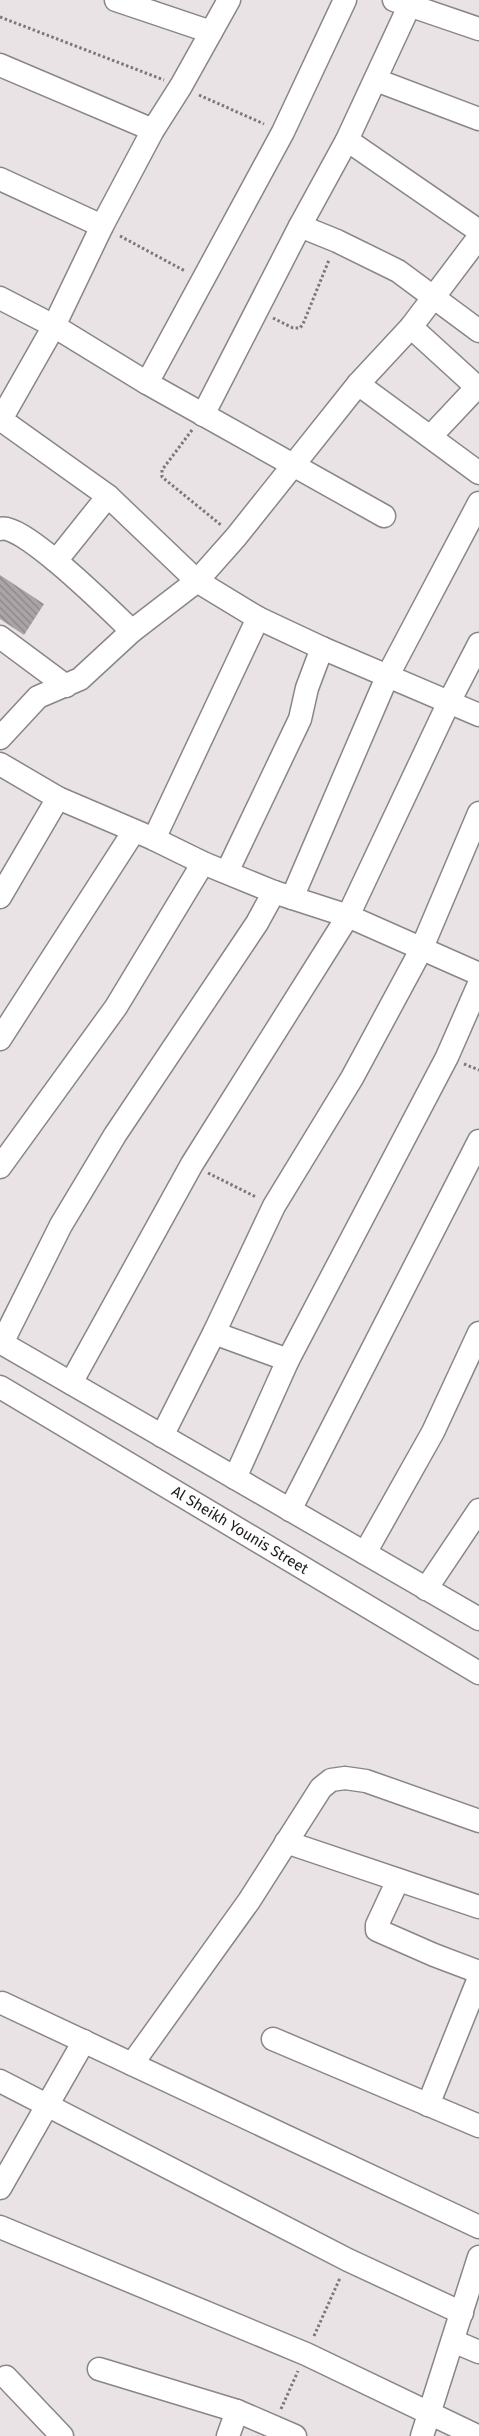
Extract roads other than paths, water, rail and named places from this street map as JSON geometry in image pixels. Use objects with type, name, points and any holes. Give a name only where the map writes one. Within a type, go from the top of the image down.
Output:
[{"type":"street","points":[[116,0],[211,32]]},
{"type":"street","points":[[229,0],[181,86],[153,130],[102,226],[54,326],[0,420],[108,496],[197,581],[258,618],[387,677],[479,715]]},
{"type":"street","points":[[147,383],[283,132],[346,0]]},
{"type":"street","points":[[203,415],[300,226],[347,140],[376,80],[405,2],[479,29]]},
{"type":"street","points":[[0,65],[153,130]]},
{"type":"street","points":[[376,80],[479,119]]},
{"type":"street","points":[[347,140],[479,231]]},
{"type":"street","points":[[0,179],[102,226]]},
{"type":"street","points":[[300,226],[337,241],[398,271],[479,331]]},
{"type":"street","points":[[0,738],[38,697],[80,679],[132,631],[197,581],[236,537],[358,384],[411,327],[475,250]]},
{"type":"street","points":[[0,298],[54,326],[147,383],[384,516]]},
{"type":"street","points":[[411,327],[478,388],[431,436]]},
{"type":"street","points":[[358,384],[479,473]]},
{"type":"street","points":[[56,561],[108,496]]},
{"type":"street","points":[[479,504],[387,677],[283,895],[257,923],[115,1135],[61,1225],[1,1342],[479,1619]]},
{"type":"street","points":[[0,528],[10,528],[32,541],[132,631]]},
{"type":"street","points":[[0,1039],[144,835],[258,618]]},
{"type":"street","points":[[0,637],[66,686]]},
{"type":"street","points":[[71,1383],[192,1164],[348,916],[449,702],[479,644]]},
{"type":"street","points":[[227,872],[300,719],[307,688],[322,648]]},
{"type":"street","points":[[0,764],[58,798],[203,863],[283,895],[348,916],[421,950],[479,974]]},
{"type":"street","points":[[0,897],[58,798]]},
{"type":"street","points":[[162,1436],[214,1333],[274,1206],[352,1078],[421,950],[479,813]]},
{"type":"street","points":[[0,1167],[116,1007],[203,863]]},
{"type":"street","points":[[235,1478],[288,1360],[447,1058],[479,984]]},
{"type":"street","points":[[290,1510],[479,1141]]},
{"type":"street","points":[[365,1553],[433,1432],[479,1332]]},
{"type":"street","points":[[214,1333],[288,1360]]},
{"type":"street","name":"Al Sheikh Younis Street","points":[[0,1387],[479,1673]]},
{"type":"street","points":[[426,1589],[479,1510]]},
{"type":"street","points":[[132,2064],[249,1902],[321,1788],[331,1780],[344,1778],[366,1781],[479,1822]]},
{"type":"street","points":[[286,1842],[479,1907]]},
{"type":"street","points":[[398,1880],[377,1925],[379,1932],[479,1972]]},
{"type":"street","points":[[428,2105],[479,1978]]},
{"type":"street","points":[[2,2003],[479,2227]]},
{"type":"street","points":[[273,2039],[479,2126]]},
{"type":"street","points":[[0,2188],[84,2041]]},
{"type":"street","points":[[0,2081],[348,2260],[462,2313]]},
{"type":"street","points":[[0,2227],[306,2354],[477,2436]]},
{"type":"street","points":[[422,2436],[479,2257]]},
{"type":"street","points":[[453,2341],[479,2352]]},
{"type":"street","points":[[99,2370],[237,2411],[295,2436]]},
{"type":"street","points":[[6,2377],[62,2436]]},
{"type":"street","points":[[228,2436],[237,2411]]}]
